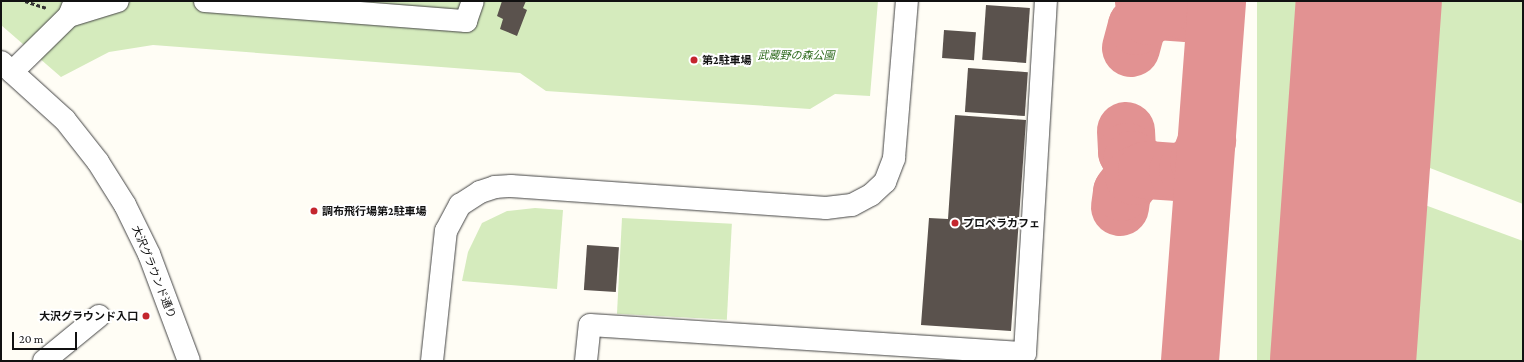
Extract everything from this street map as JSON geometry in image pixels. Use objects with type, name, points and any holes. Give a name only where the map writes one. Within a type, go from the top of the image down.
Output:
[{"type":"street","points":[[7,67],[72,9],[118,1]]},
{"type":"street","points":[[205,1],[466,21],[473,1]]},
{"type":"street","points":[[432,361],[446,231],[460,205],[480,192],[495,187],[512,186],[826,208],[852,205],[872,195],[884,182],[894,158],[906,1]]},
{"type":"street","points":[[586,361],[590,325],[1025,354],[1046,1]]},
{"type":"street","name":"大沢グラウンド通り","points":[[7,67],[65,120],[98,162],[125,205],[149,254],[189,361]]},
{"type":"street","points":[[44,361],[99,316]]},
{"type":"green space","name":"武蔵野の森公園","points":[[1,1],[878,1],[870,96],[835,94],[810,109],[546,91],[520,73],[153,45],[109,52],[61,77],[1,25]]},
{"type":"green space","points":[[1257,1],[1304,1],[1304,361],[1257,361]]},
{"type":"green space","points":[[1429,1],[1523,1],[1523,204],[1417,163]]},
{"type":"green space","points":[[1414,201],[1523,241],[1523,361],[1403,361]]},
{"type":"green space","points":[[535,208],[563,210],[557,289],[462,281],[468,252],[482,223],[507,211]]},
{"type":"green space","points":[[622,218],[732,224],[727,320],[617,314]]},
{"type":"building","points":[[502,1],[526,1],[523,8],[527,10],[517,36],[500,29],[503,19],[497,16]]},
{"type":"building","points":[[986,5],[1030,8],[1026,63],[982,60]]},
{"type":"building","points":[[944,30],[976,32],[974,60],[942,58]]},
{"type":"building","points":[[968,68],[1028,72],[1025,116],[965,112]]},
{"type":"building","points":[[955,115],[1026,120],[1011,331],[921,325],[929,218],[948,219]]},
{"type":"building","points":[[587,245],[619,247],[616,292],[584,290]]},
{"type":"taxiway","points":[[1144,1],[1158,11],[1190,13],[1204,8],[1211,1]]},
{"type":"taxiway","points":[[1190,361],[1217,1]]},
{"type":"taxiway","points":[[1131,48],[1137,26],[1148,16],[1158,11]]},
{"type":"taxiway","points":[[1126,131],[1127,152],[1132,160],[1147,170]]},
{"type":"taxiway","points":[[1120,207],[1122,192],[1134,176],[1147,170],[1178,172],[1188,169],[1199,161],[1207,141]]},
{"type":"runway","points":[[1343,361],[1369,1]]},
{"type":"place","name":"第2駐車場","points":[[694,60]]},
{"type":"place","name":"調布飛行場第2駐車場","points":[[314,211]]},
{"type":"place","name":"プロペラカフェ","points":[[955,223]]},
{"type":"place","name":"大沢グラウンド入口","points":[[146,316]]}]
